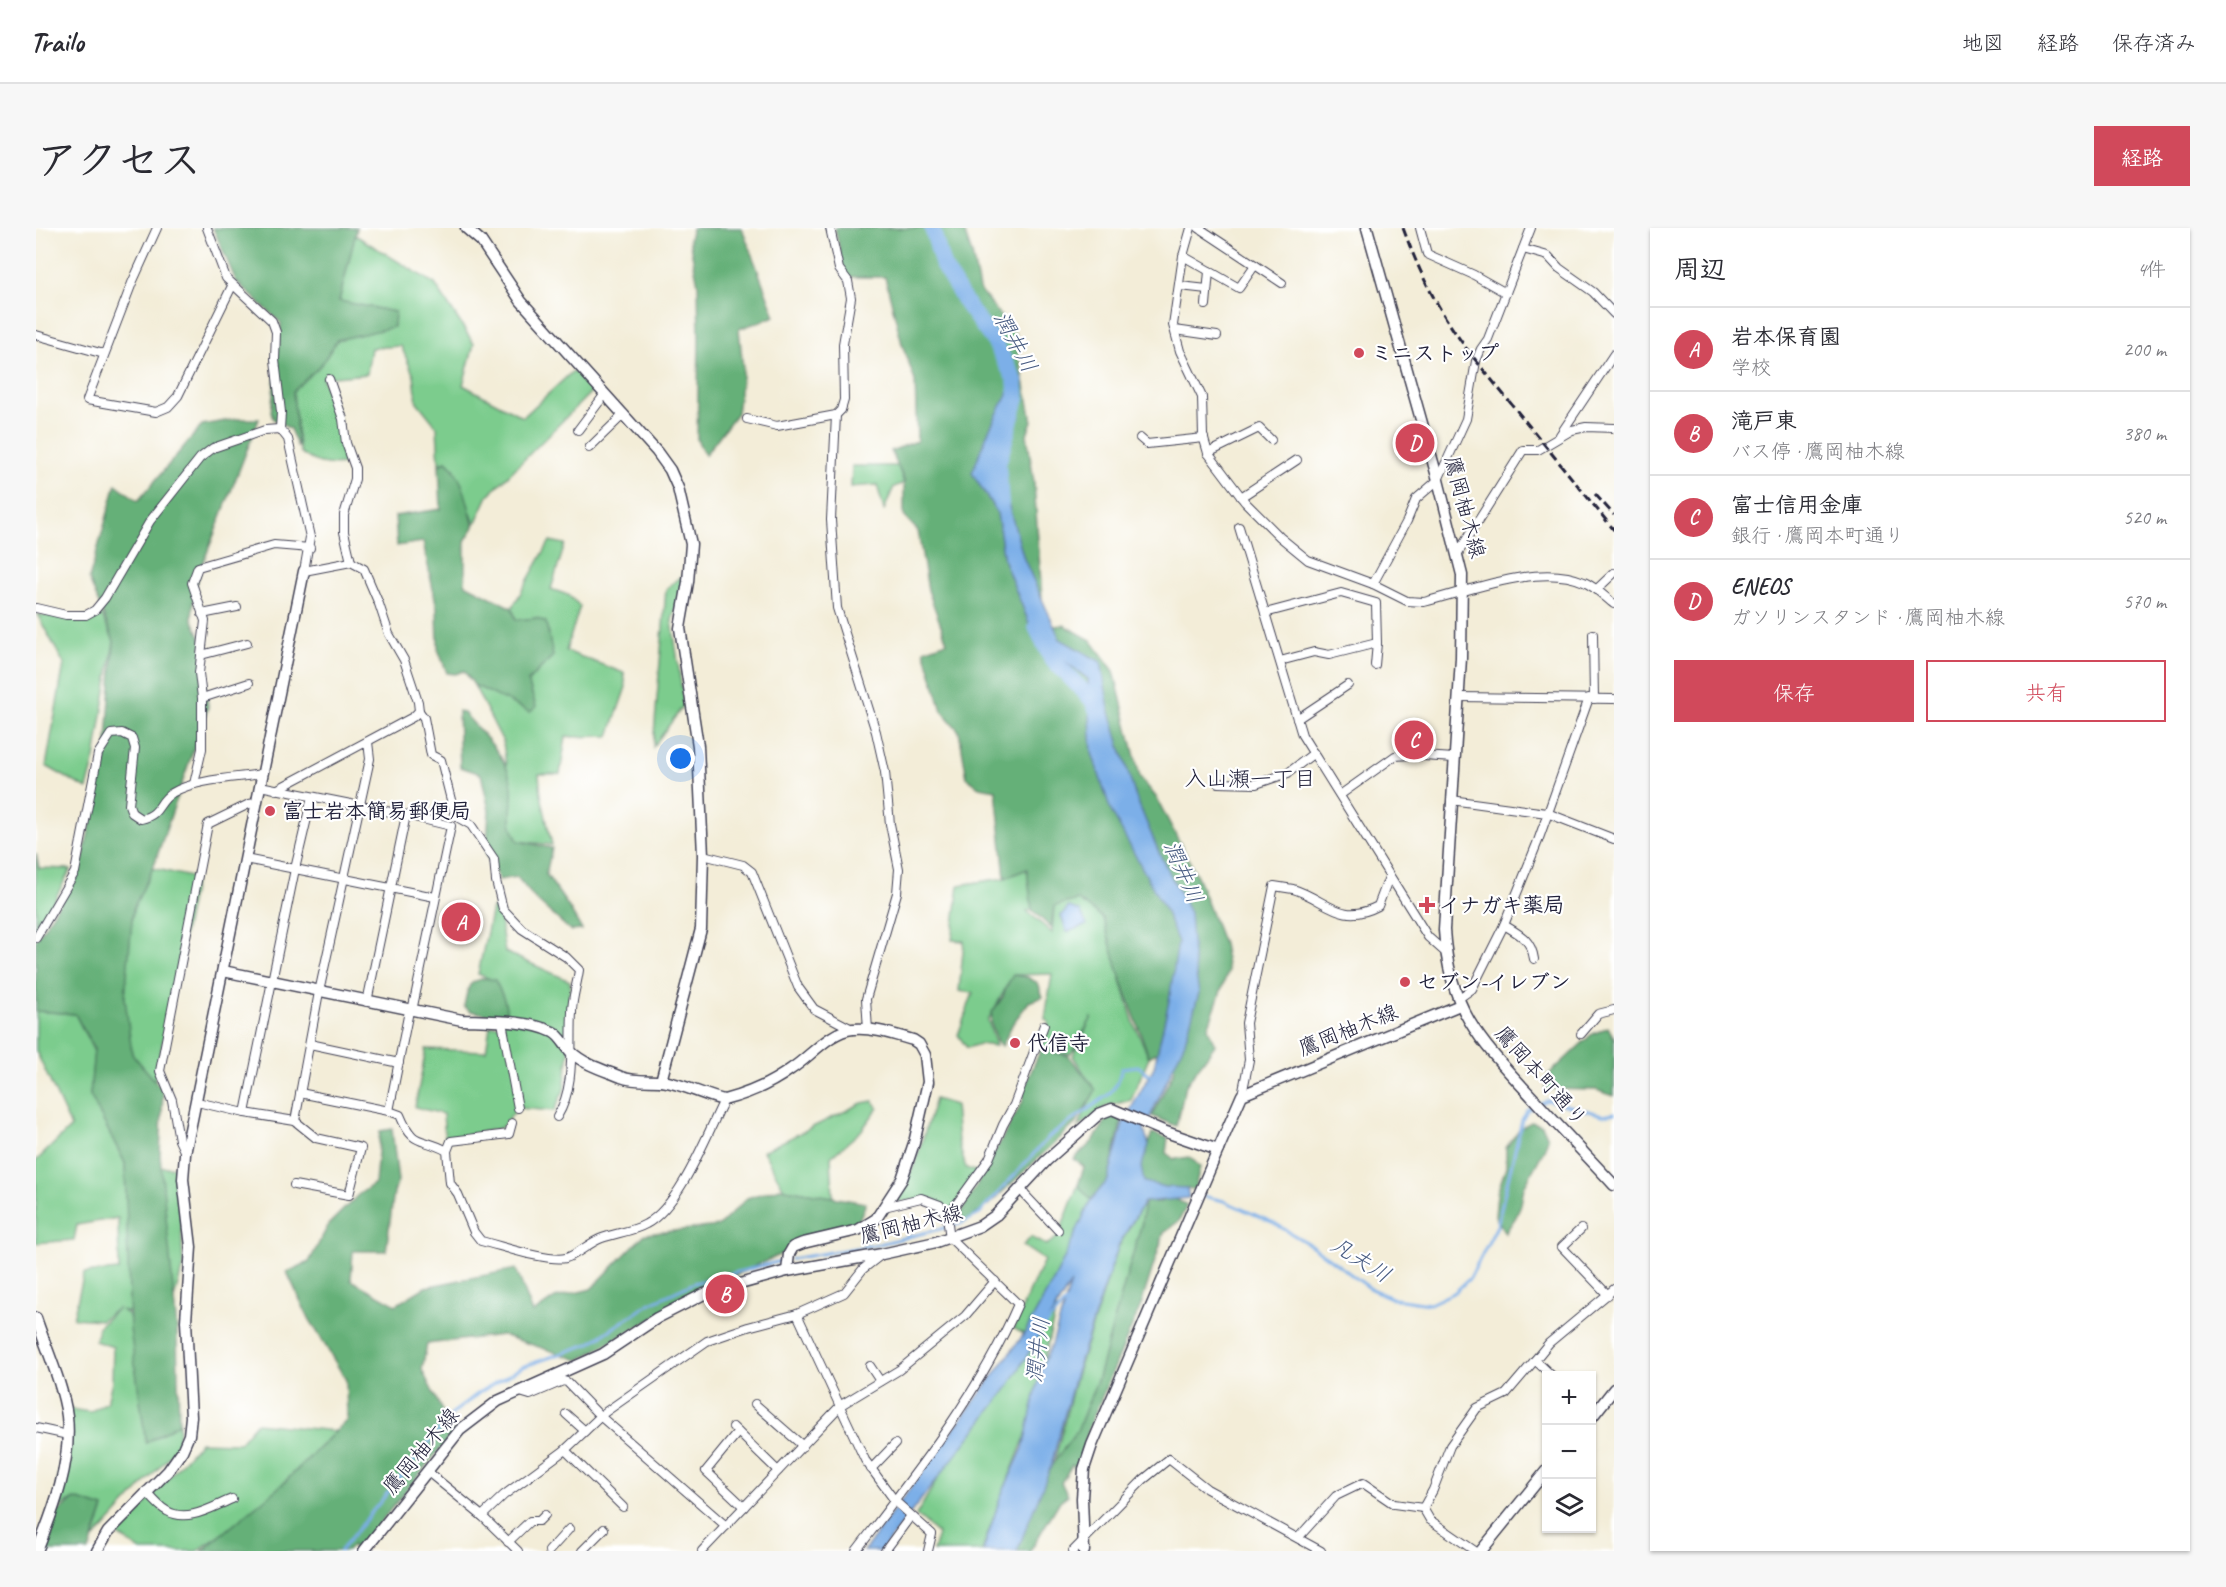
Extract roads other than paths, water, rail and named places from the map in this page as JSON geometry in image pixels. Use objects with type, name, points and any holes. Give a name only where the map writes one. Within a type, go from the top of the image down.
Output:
[{"type":"street","points":[[157,228],[87,400],[156,412],[168,407],[178,396],[232,286]]},
{"type":"street","points":[[97,1551],[108,1532],[168,1471],[182,1451],[189,1435],[191,1417],[186,1321],[191,1247],[183,1179],[185,1154],[310,548],[310,537],[288,439],[280,429],[281,412],[275,360],[276,332],[272,321],[226,278],[207,228]]},
{"type":"street","points":[[466,228],[481,241],[521,302],[624,414],[670,470],[678,488],[689,531],[691,544],[688,582],[680,632],[698,746],[703,855],[701,929],[661,1081]]},
{"type":"street","points":[[747,419],[777,426],[836,415],[841,410],[844,400],[843,344],[851,298],[848,281],[839,270],[830,228]]},
{"type":"street","points":[[1191,228],[1183,256],[1173,325],[1180,351],[1202,397],[1204,438],[1208,453],[1241,497],[1280,537],[1308,560],[1373,584],[1407,601],[1424,602],[1530,575],[1561,575],[1585,582],[1614,604]]},
{"type":"street","points":[[1198,228],[1282,283]]},
{"type":"street","name":"鷹岡柚木線","points":[[1366,228],[1458,553],[1462,575],[1459,697]]},
{"type":"street","points":[[1420,228],[1427,254],[1474,275],[1506,293]]},
{"type":"street","points":[[1373,584],[1403,529],[1416,499],[1438,480],[1466,419],[1476,361],[1488,339],[1531,228]]},
{"type":"street","points":[[1523,249],[1548,256],[1559,268],[1593,292],[1614,314]]},
{"type":"street","points":[[1183,256],[1239,288],[1255,265]]},
{"type":"street","points":[[1206,305],[1209,271]]},
{"type":"street","points":[[1180,286],[1208,289]]},
{"type":"street","points":[[1175,330],[1217,336]]},
{"type":"street","points":[[36,336],[104,354]]},
{"type":"street","points":[[1558,437],[1614,354]]},
{"type":"street","points":[[329,379],[343,418],[346,443],[355,468],[344,515],[344,531],[351,562]]},
{"type":"street","points":[[578,430],[605,393]]},
{"type":"street","points":[[589,448],[624,414]]},
{"type":"street","points":[[836,415],[831,520],[837,608],[876,732],[885,772],[890,824],[898,869],[897,893],[866,999],[868,1029]]},
{"type":"street","points":[[1458,553],[1523,450],[1538,450],[1572,430],[1586,427],[1614,428]]},
{"type":"street","points":[[1208,453],[1259,428],[1271,440]]},
{"type":"street","points":[[36,608],[66,615],[86,615],[95,610],[105,598],[150,521],[200,458],[213,448],[266,430],[280,429]]},
{"type":"street","points":[[1140,438],[1147,444],[1204,438]]},
{"type":"street","points":[[1241,497],[1297,460]]},
{"type":"street","points":[[1239,527],[1302,735],[1428,937],[1446,953]]},
{"type":"street","points":[[194,784],[202,749],[202,698],[199,673],[205,621],[192,583],[198,567],[274,545],[310,548]]},
{"type":"street","points":[[304,571],[351,562],[364,569],[379,604],[388,634],[404,660],[419,711],[424,718],[431,755],[441,760],[455,816],[471,825],[494,859],[496,881],[503,909],[522,929],[566,957],[579,970],[572,1011],[572,1052],[567,1092],[557,1118]]},
{"type":"street","points":[[1596,590],[1614,573]]},
{"type":"street","points":[[1265,613],[1341,593],[1376,603],[1375,665]]},
{"type":"street","points":[[202,614],[237,607]]},
{"type":"street","points":[[1459,1002],[1472,989],[1504,925],[1591,698],[1593,634]]},
{"type":"street","points":[[201,655],[247,643]]},
{"type":"street","points":[[1280,661],[1314,652],[1329,655],[1377,643]]},
{"type":"street","points":[[202,698],[249,682]]},
{"type":"street","points":[[1297,719],[1348,685]]},
{"type":"street","points":[[1459,697],[1614,699]]},
{"type":"street","name":"鷹岡本町通り","points":[[1459,697],[1444,930],[1446,953],[1459,1002],[1482,1042],[1614,1185]]},
{"type":"street","points":[[276,790],[368,742],[413,717],[419,711]]},
{"type":"street","points":[[36,938],[75,872],[98,754],[111,734],[122,733],[132,738],[135,748],[129,805],[132,813],[141,819],[153,816],[172,793],[194,784],[263,774]]},
{"type":"street","points":[[296,1121],[319,992],[370,759],[368,742]]},
{"type":"street","points":[[1218,783],[1256,784],[1288,773],[1314,753]]},
{"type":"street","points":[[1340,795],[1395,756],[1454,758]]},
{"type":"street","points":[[260,786],[451,826],[389,1111]]},
{"type":"street","points":[[245,1113],[312,797]]},
{"type":"street","points":[[1451,800],[1547,813],[1614,839]]},
{"type":"street","points":[[185,1154],[179,1140],[172,1100],[160,1071],[208,824],[249,804],[256,803]]},
{"type":"street","points":[[367,1002],[406,815]]},
{"type":"street","points":[[703,855],[743,865],[752,872],[798,987],[814,1009],[852,1029]]},
{"type":"street","points":[[245,859],[435,897]]},
{"type":"street","points":[[1084,1551],[1084,1469],[1092,1445],[1242,1095],[1249,1060],[1246,1023],[1274,886],[1294,890],[1332,909],[1349,914],[1369,911],[1378,906],[1389,877]]},
{"type":"street","points":[[1504,925],[1525,937],[1532,947],[1534,959]]},
{"type":"street","points":[[223,971],[410,1011],[462,1020],[502,1022],[542,1028],[556,1033],[585,1063],[625,1078],[641,1082],[661,1081],[681,1085],[724,1100],[775,1080],[833,1037],[852,1029],[868,1029],[913,1040],[919,1044],[925,1055],[928,1082],[912,1151],[902,1179],[876,1219],[864,1228],[803,1243],[793,1248],[789,1254],[786,1271]]},
{"type":"street","name":"鷹岡柚木線","points":[[1242,1095],[1459,1002]]},
{"type":"street","points":[[1581,1034],[1598,1014],[1614,1010]]},
{"type":"street","points":[[502,1022],[518,1108]]},
{"type":"street","points":[[947,1217],[989,1159],[1014,1106],[1044,1025]]},
{"type":"street","points":[[310,1044],[399,1063]]},
{"type":"street","points":[[300,1093],[400,1115],[407,1132],[416,1141],[447,1151]]},
{"type":"street","points":[[513,1123],[509,1134],[451,1142],[447,1151],[450,1183],[458,1194],[474,1232],[481,1241],[553,1258],[568,1257],[598,1239],[646,1224],[661,1212],[688,1173],[724,1100]]},
{"type":"street","points":[[196,1102],[296,1121],[316,1138],[361,1148],[349,1195],[294,1185]]},
{"type":"street","name":"鷹岡柚木線","points":[[364,1551],[468,1423],[498,1401],[603,1354],[657,1318],[704,1294],[786,1271],[882,1254],[950,1238],[980,1226],[996,1215],[1046,1161],[1099,1114],[1112,1110],[1218,1150]]},
{"type":"street","points":[[1021,1188],[1058,1230]]},
{"type":"street","points":[[856,1551],[938,1442],[1003,1338],[1018,1304],[950,1238],[947,1217],[940,1205],[921,1198],[885,1208]]},
{"type":"street","points":[[1423,1508],[1434,1490],[1450,1446],[1477,1408],[1506,1394],[1549,1343],[1611,1292],[1562,1247],[1581,1229]]},
{"type":"street","points":[[482,1516],[504,1495],[565,1450],[600,1416],[707,1341],[797,1314],[844,1293],[863,1269],[882,1254]]},
{"type":"street","points":[[702,1551],[841,1405],[899,1370],[964,1316],[995,1281]]},
{"type":"street","points":[[797,1314],[865,1460],[895,1501],[910,1517],[932,1534],[928,1551]]},
{"type":"street","points":[[36,1318],[67,1414],[68,1435],[66,1455],[51,1516],[37,1551]]},
{"type":"street","points":[[1535,1360],[1547,1371]]},
{"type":"street","points":[[870,1366],[880,1381]]},
{"type":"street","points":[[519,1392],[530,1395],[562,1381],[567,1382],[600,1416],[726,1526]]},
{"type":"street","points":[[1596,1410],[1614,1389]]},
{"type":"street","points":[[755,1404],[803,1446]]},
{"type":"street","points":[[566,1414],[585,1431]]},
{"type":"street","points":[[36,1428],[68,1435]]},
{"type":"street","points":[[744,1507],[706,1471],[735,1430],[778,1471]]},
{"type":"street","points":[[871,1469],[895,1444]]},
{"type":"street","points":[[565,1450],[623,1507]]},
{"type":"street","points":[[1073,1551],[1083,1538],[1143,1480],[1169,1459],[1207,1489],[1321,1551]]},
{"type":"street","points":[[428,1472],[482,1516],[518,1551]]},
{"type":"street","points":[[1481,1551],[1542,1476]]},
{"type":"street","points":[[1298,1538],[1336,1496],[1363,1483],[1394,1504],[1423,1508]]},
{"type":"street","points":[[146,1491],[166,1511],[178,1516],[189,1516],[232,1499]]},
{"type":"street","points":[[1423,1508],[1430,1520],[1475,1551]]},
{"type":"street","points":[[508,1542],[530,1521],[539,1521],[544,1515]]},
{"type":"street","points":[[885,1551],[910,1517]]},
{"type":"street","points":[[549,1551],[569,1529]]},
{"type":"street","points":[[582,1551],[604,1529]]},
{"type":"water","points":[[1008,393],[1020,416],[993,468],[1009,507],[1024,559],[1060,639],[1101,662],[1109,709],[1135,795],[1160,855],[1190,913],[1193,957],[1199,993],[1185,1041],[1144,1130],[1149,1145],[1141,1167],[1144,1182],[1165,1187],[1187,1188],[1189,1198],[1144,1202],[1119,1244],[1076,1372],[1051,1466],[1017,1551],[983,1551],[1000,1498],[1023,1448],[1041,1369],[1052,1344],[1071,1283],[1007,1389],[881,1551],[864,1551],[1024,1334],[1055,1278],[1091,1200],[1108,1180],[1123,1123],[1154,1067],[1169,1001],[1178,942],[1165,910],[1111,811],[1092,753],[1088,679],[1036,640],[1004,561],[997,513],[972,473],[988,432]]},
{"type":"water","points":[[1069,907],[1080,911],[1087,925],[1067,932],[1061,916]]},
{"type":"waterway","name":"潤井川","points":[[932,228],[943,266],[967,305],[995,343],[1015,380],[1017,398],[998,464],[1001,504]]},
{"type":"waterway","name":"潤井川","points":[[1036,627],[1051,658],[1092,700],[1100,717]]},
{"type":"waterway","points":[[791,1259],[879,1244],[960,1224],[978,1215],[1049,1137],[1108,1095],[1117,1084],[1122,1068],[1138,1066],[1151,1076]]},
{"type":"waterway","name":"凡夫川","points":[[1541,1103],[1547,1100],[1603,1115],[1614,1113]]},
{"type":"waterway","name":"凡夫川","points":[[1203,1196],[1224,1201],[1274,1223],[1312,1246],[1371,1289],[1394,1299],[1430,1304],[1455,1292],[1470,1278],[1497,1226],[1522,1120],[1527,1111],[1535,1106]]},
{"type":"waterway","points":[[340,1551],[453,1413],[480,1392],[522,1367],[589,1344],[649,1304],[694,1283],[785,1260]]},
{"type":"waterway","points":[[1044,1326],[1066,1302]]},
{"type":"railway","points":[[1403,228],[1431,293],[1458,337],[1614,530]]},
{"type":"railway","points":[[1595,494],[1614,515]]},
{"type":"place","name":"ミニストップ","points":[[1359,353]]},
{"type":"place","name":"ENEOS","points":[[1415,443]]},
{"type":"place","name":"富士信用金庫","points":[[1414,740]]},
{"type":"place","name":"富士岩本簡易郵便局","points":[[270,811]]},
{"type":"place","name":"イナガキ薬局","points":[[1427,905]]},
{"type":"place","name":"岩本保育園","points":[[461,922]]},
{"type":"place","name":"セブン-イレブン","points":[[1405,982]]},
{"type":"place","name":"代信寺","points":[[1015,1043]]},
{"type":"place","name":"滝戸東","points":[[725,1294]]},
{"type":"district","name":"入山瀬一丁目","points":[[1250,779]]}]
